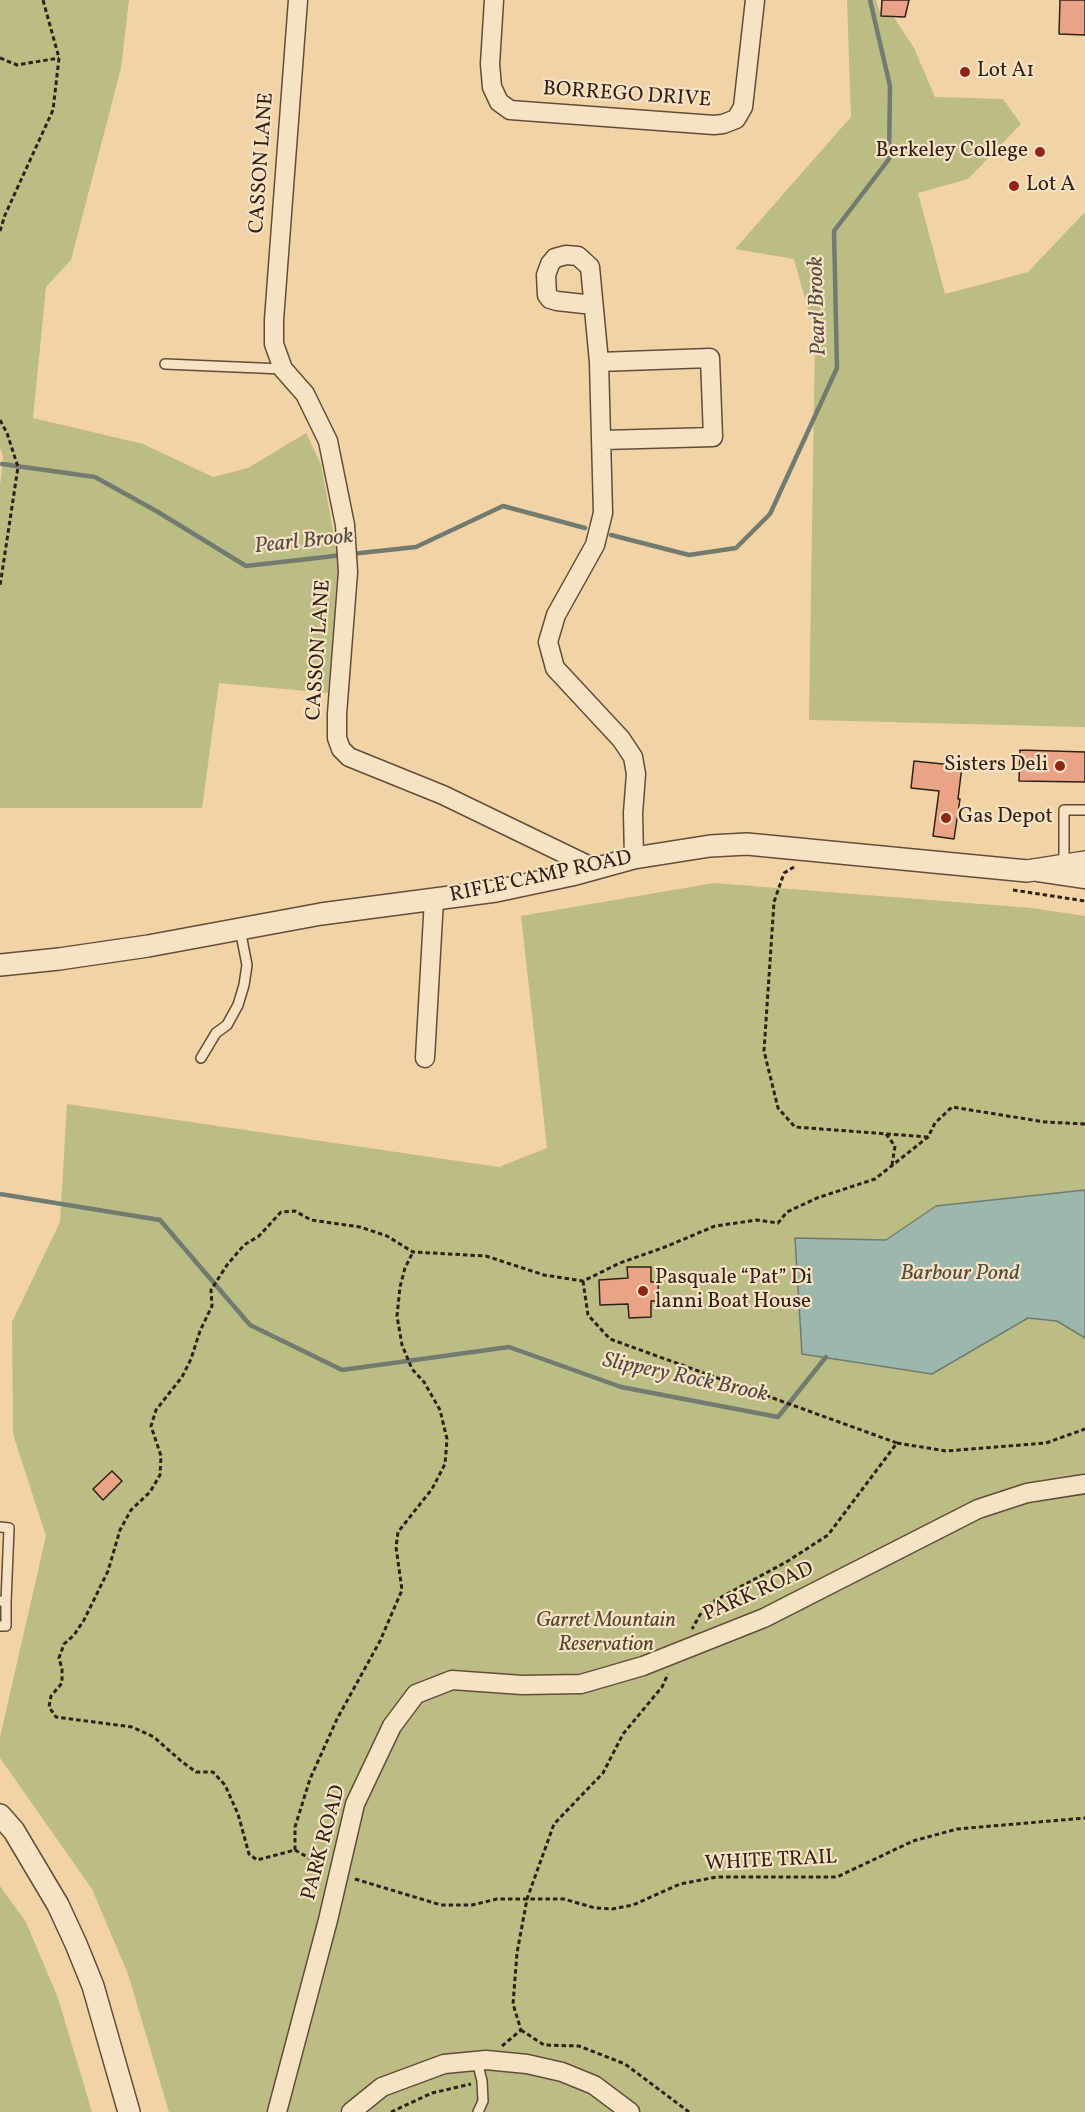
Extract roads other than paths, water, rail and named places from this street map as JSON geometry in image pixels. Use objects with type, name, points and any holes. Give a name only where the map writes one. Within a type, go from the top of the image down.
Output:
[{"type":"street","name":"CASSON LANE","points":[[298,0],[274,344],[283,369],[305,394],[328,441],[345,525],[348,572],[337,738],[341,749],[349,757],[443,795],[596,869]]},
{"type":"street","name":"BORREGO DRIVE","points":[[494,0],[490,64],[492,87],[499,102],[510,110],[714,125],[736,119],[743,107],[755,0]]},
{"type":"street","points":[[593,305],[603,440],[603,513],[595,545],[556,615],[548,642],[555,668],[621,739],[633,757],[636,774],[633,813],[634,858]]},
{"type":"street","points":[[599,362],[710,358],[712,437],[603,440]]},
{"type":"street","name":"RIFLE CAMP ROAD","points":[[0,965],[60,959],[321,914],[496,891],[596,869],[634,858],[710,846],[747,844],[1028,871],[1085,862]]},
{"type":"street","points":[[1028,871],[1085,879]]},
{"type":"street","points":[[425,1059],[434,899]]},
{"type":"street","name":"PARK ROAD","points":[[277,2112],[339,1875],[354,1804],[392,1726],[416,1694],[452,1680],[522,1685],[581,1684],[643,1666],[790,1606],[978,1509],[1027,1493],[1085,1485]]},
{"type":"street","points":[[0,1815],[14,1832],[58,1905],[76,1944],[93,1986],[129,2112]]},
{"type":"street","points":[[351,2112],[382,2087],[444,2064],[485,2061],[527,2064],[562,2072],[594,2085],[630,2112]]},
{"type":"lane","points":[[165,364],[283,369]]},
{"type":"lane","points":[[1064,866],[1064,810],[1085,810]]},
{"type":"lane","points":[[201,1058],[216,1033],[227,1025],[238,1005],[247,964],[240,929]]},
{"type":"lane","points":[[0,1527],[9,1528],[3,1601],[6,1626],[0,1626]]},
{"type":"lane","points":[[478,2112],[483,2101],[482,2081],[485,2061]]},
{"type":"water","name":"Barbour Pond","points":[[1085,1190],[1085,1338],[1057,1321],[1028,1318],[932,1374],[802,1354],[795,1238],[886,1240],[936,1206]]},
{"type":"waterway","name":"Pearl Brook","points":[[611,535],[689,555],[736,548],[770,514],[837,368],[834,231],[889,159],[890,86],[870,0]]},
{"type":"waterway","name":"Pearl Brook","points":[[2,464],[95,477],[158,512],[246,566],[343,555]]},
{"type":"waterway","name":"Pearl Brook","points":[[351,554],[416,547],[503,506],[585,528]]},
{"type":"waterway","name":"Slippery Rock Brook","points":[[0,1194],[160,1220],[250,1325],[342,1370],[509,1347],[621,1387],[778,1417],[826,1357]]},
{"type":"place","name":"Lot A1","points":[[965,72]]},
{"type":"place","name":"Berkeley College","points":[[1040,152]]},
{"type":"place","name":"Lot A","points":[[1014,186]]},
{"type":"place","name":"Sisters Deli","points":[[1060,766]]},
{"type":"place","name":"Gas Depot","points":[[946,818]]},
{"type":"place","name":"Pasquale “Pat” Di lanni Boat House","points":[[643,1291]]},
{"type":"park label","name":"Garret Mountain Reservation","points":[[606,1634]]}]
